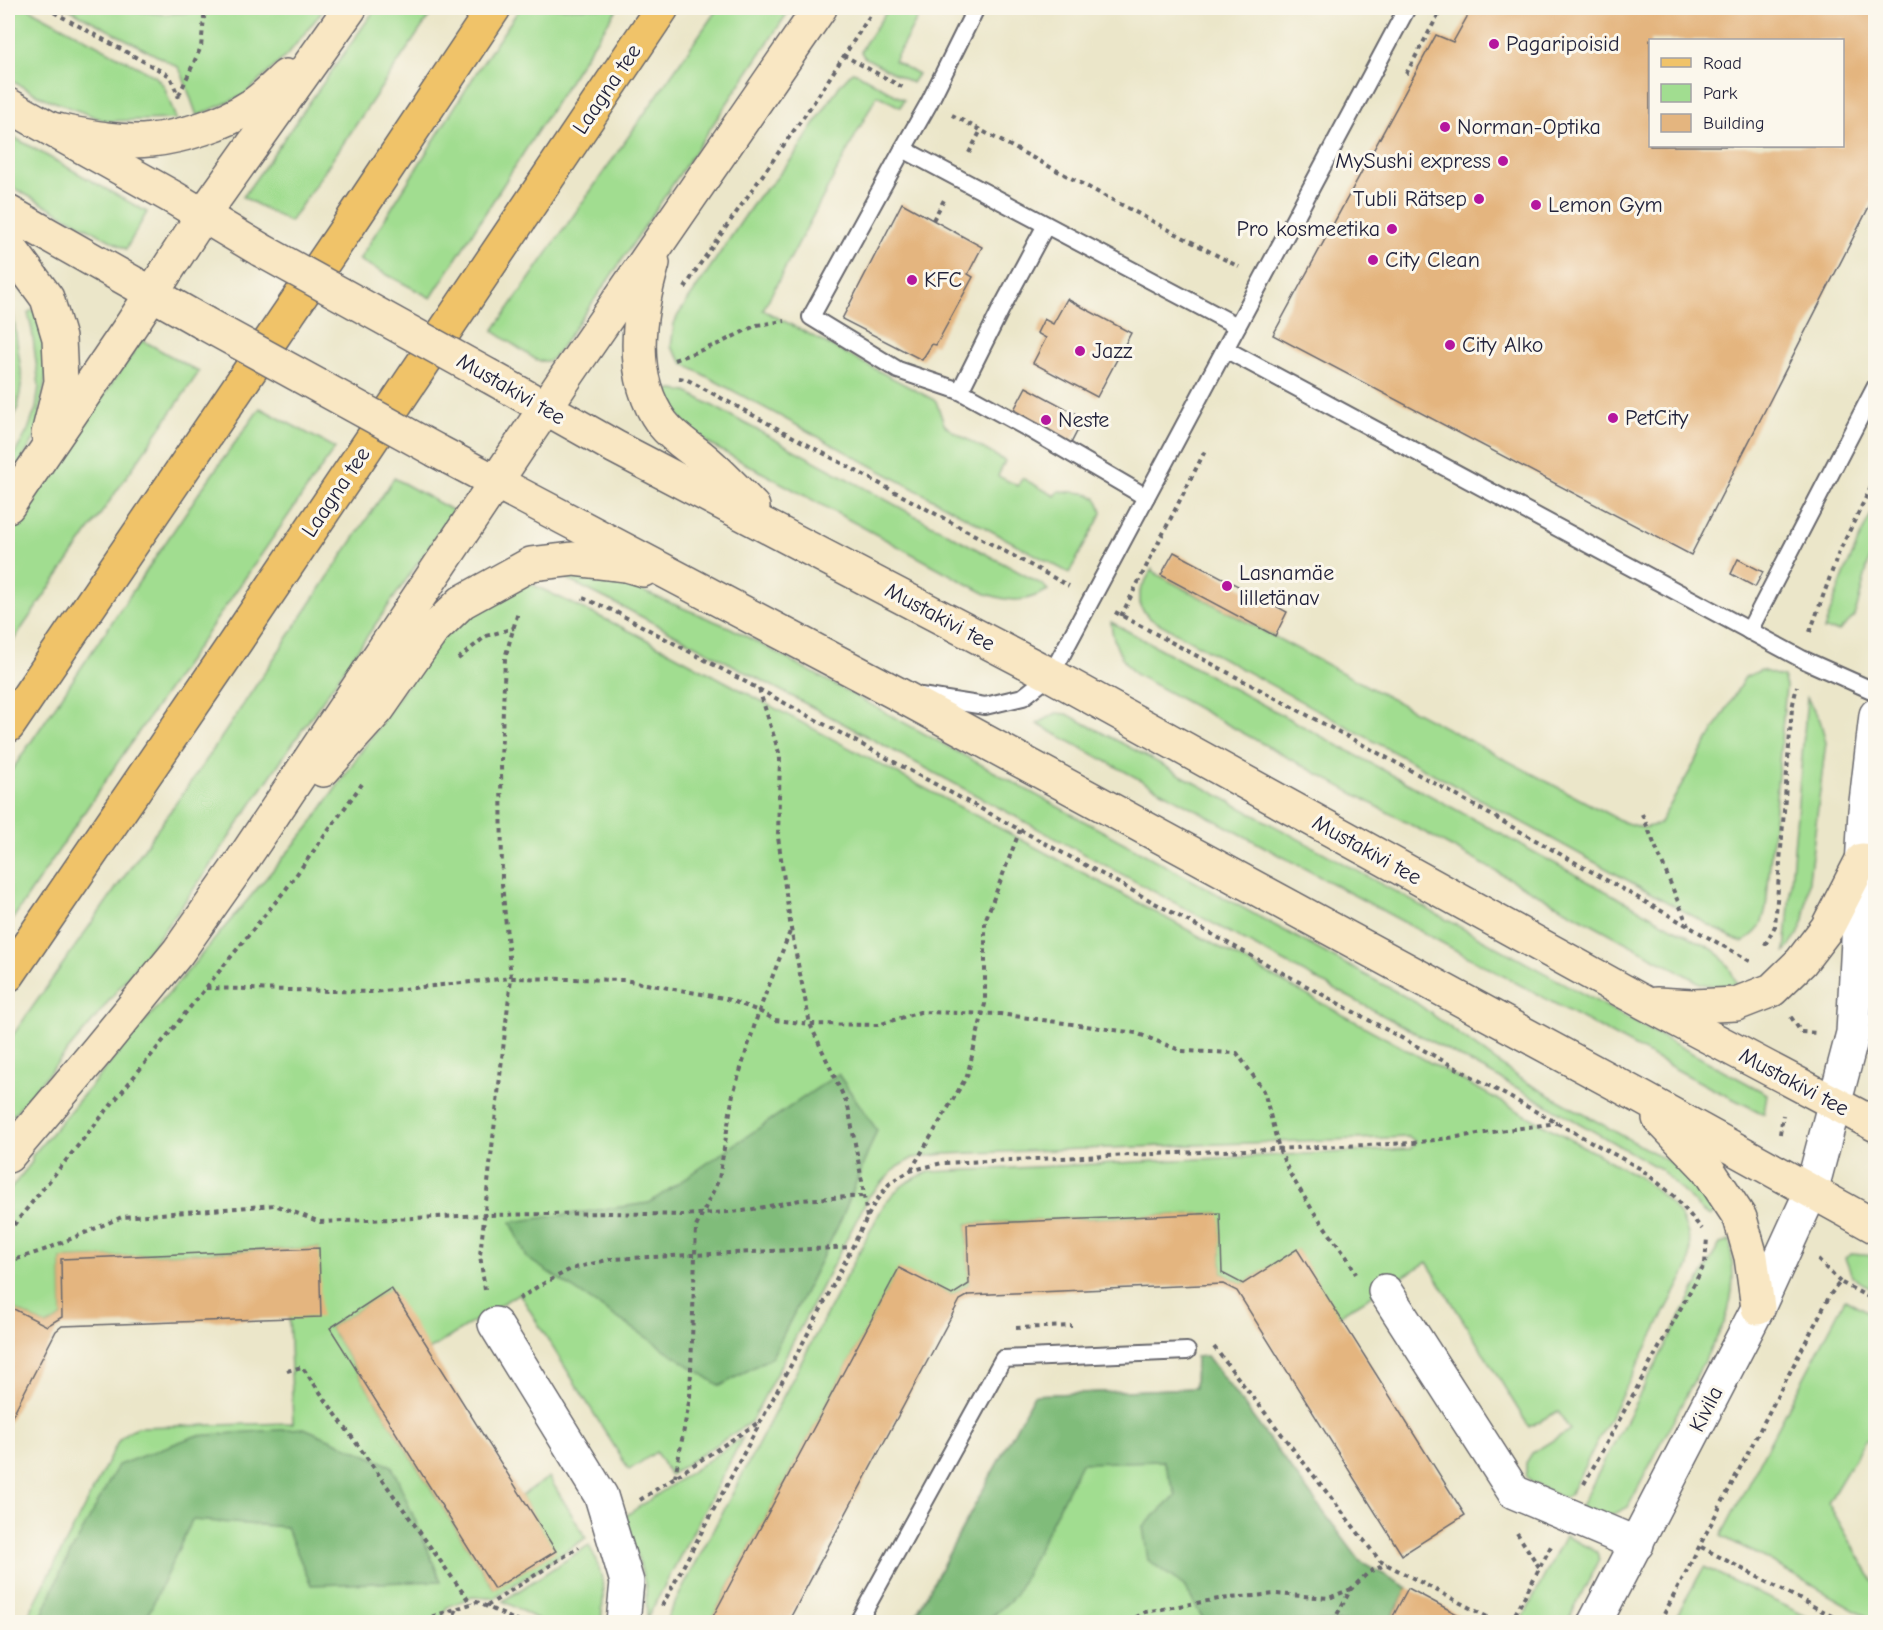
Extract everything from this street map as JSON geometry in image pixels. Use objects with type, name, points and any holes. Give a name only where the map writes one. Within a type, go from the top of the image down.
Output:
[{"type":"main road","points":[[8,506],[203,215],[350,8]]},
{"type":"main road","points":[[8,726],[494,8]]},
{"type":"main road","name":"Laagna tee","points":[[8,975],[228,653],[662,8]]},
{"type":"main road","points":[[8,1156],[178,952],[242,861],[545,408],[820,8]]},
{"type":"main road","points":[[51,129],[100,139],[151,141],[225,121],[253,106],[324,44]]},
{"type":"main road","name":"Mustakivi tee","points":[[8,105],[261,250],[615,447],[1051,675],[1646,1003],[1875,1125]]},
{"type":"main road","points":[[8,212],[437,451],[896,693],[1637,1095],[1875,1227]]},
{"type":"main road","points":[[659,242],[643,297],[638,350],[655,382],[661,422],[678,441],[699,456],[783,535]]},
{"type":"main road","points":[[8,245],[47,298],[59,338],[61,382],[44,454]]},
{"type":"main road","points":[[242,861],[378,709],[433,630],[462,602],[531,564],[574,559],[626,565],[704,590]]},
{"type":"main road","points":[[1646,1003],[1693,1006],[1736,1004],[1764,977],[1801,962],[1827,928],[1862,860]]},
{"type":"main road","points":[[1637,1095],[1707,1168],[1740,1218],[1751,1257],[1758,1308]]},
{"type":"street","name":"Kivila","points":[[1595,1623],[1758,1308],[1811,1192],[1853,1033],[1862,860],[1875,715]]},
{"type":"street","points":[[1372,1285],[1514,1492],[1637,1544]]},
{"type":"street","points":[[502,1314],[601,1496],[627,1582],[623,1623]]},
{"type":"lane","points":[[976,8],[929,103],[811,317],[898,370],[960,391],[1146,497]]},
{"type":"lane","points":[[896,693],[985,706],[1023,697],[1051,675],[1407,8]]},
{"type":"lane","points":[[903,150],[1236,326]]},
{"type":"lane","points":[[960,391],[1000,309],[1046,225]]},
{"type":"lane","points":[[1225,349],[1802,659],[1875,692]]},
{"type":"lane","points":[[1749,631],[1875,386]]},
{"type":"lane","points":[[858,1623],[1003,1359],[1187,1351]]},
{"type":"path","points":[[179,96],[201,47],[205,8]]},
{"type":"path","points":[[681,294],[814,102],[875,8]]},
{"type":"path","points":[[843,55],[1262,279]]},
{"type":"path","points":[[811,317],[757,325],[718,344],[662,364],[655,382],[686,379],[1093,598],[1121,616],[1436,784],[1688,926],[1764,977],[1802,1032],[1853,1033]]},
{"type":"path","points":[[1764,977],[1775,926],[1792,708],[1802,659],[1839,552],[1875,477]]},
{"type":"path","points":[[485,1293],[480,1255],[511,978],[502,884],[501,761],[505,658],[531,564],[564,590],[614,611],[1020,829],[1641,1169],[1674,1196],[1707,1235],[1705,1264],[1567,1515],[1511,1623]]},
{"type":"path","points":[[457,660],[486,636],[514,628]]},
{"type":"path","points":[[759,689],[780,756],[778,837],[791,929],[810,1024],[848,1106],[867,1219]]},
{"type":"path","points":[[8,1232],[286,889],[367,777]]},
{"type":"path","points":[[1642,814],[1688,926]]},
{"type":"path","points":[[910,1171],[967,1076],[985,1004],[985,921],[1020,829]]},
{"type":"path","points":[[675,1477],[690,1397],[696,1227],[719,1179],[733,1094],[759,1011],[791,929]]},
{"type":"path","points":[[206,988],[373,992],[511,978],[624,980],[724,998],[759,1011],[775,1020],[810,1024],[878,1025],[920,1012],[1000,1014],[1136,1034],[1182,1051],[1237,1053],[1264,1091],[1279,1149],[1312,1211],[1348,1259],[1372,1285]]},
{"type":"path","points":[[658,1612],[854,1247],[875,1202],[890,1183],[910,1171],[942,1164],[1413,1143],[1557,1123]]},
{"type":"path","points":[[8,1262],[48,1249],[123,1217],[275,1205],[320,1222],[611,1212],[683,1215],[743,1211],[800,1200],[864,1196]]},
{"type":"path","points":[[502,1314],[537,1287],[571,1269],[611,1259],[854,1247]]},
{"type":"path","points":[[1660,1623],[1825,1306],[1840,1282],[1875,1301]]},
{"type":"path","points":[[1007,1332],[1015,1328],[1077,1326]]},
{"type":"path","points":[[1209,1340],[1380,1561],[1497,1623]]},
{"type":"path","points":[[287,1371],[302,1367],[471,1604]]},
{"type":"path","points":[[609,1521],[762,1420]]},
{"type":"path","points":[[487,1606],[582,1545]]},
{"type":"path","points":[[1701,1547],[1843,1623]]},
{"type":"path","points":[[1333,1623],[1351,1589],[1369,1572],[1387,1564]]},
{"type":"path","points":[[1128,1623],[1145,1612],[1188,1604],[1276,1594],[1329,1598],[1351,1589]]},
{"type":"path","points":[[415,1623],[477,1602],[519,1623]]},
{"type":"path","points":[[450,1623],[457,1609]]},
{"type":"green space","points":[[8,8],[28,8],[155,76],[164,86],[176,119],[106,121],[44,98],[8,79]]},
{"type":"green space","points":[[67,8],[126,8],[160,14],[186,13],[214,8],[325,8],[288,54],[244,95],[197,116],[178,67]]},
{"type":"green space","points":[[376,8],[435,8],[290,222],[243,197]]},
{"type":"green space","points":[[520,8],[618,8],[431,298],[359,260],[478,70]]},
{"type":"green space","points":[[718,8],[791,8],[555,356],[549,361],[538,361],[493,331]]},
{"type":"green space","points":[[889,8],[923,8],[894,61],[918,74],[912,83],[864,57],[861,52]]},
{"type":"green space","points":[[852,72],[904,100],[900,107],[877,95],[763,310],[936,401],[944,424],[949,429],[1005,461],[998,476],[1018,486],[1022,478],[1055,496],[1059,491],[1080,492],[1097,499],[1102,513],[1069,573],[693,369],[683,363],[671,347],[674,324],[678,315],[758,197],[794,156],[840,85]]},
{"type":"green space","points":[[8,134],[147,212],[126,249],[8,185]]},
{"type":"green space","points":[[8,298],[11,300],[22,378],[18,407],[8,432]]},
{"type":"green space","points":[[32,310],[37,313],[49,358],[36,436],[8,484],[8,466],[28,430],[36,408],[39,386],[28,313]]},
{"type":"green space","points":[[142,340],[199,372],[8,648],[8,532]]},
{"type":"green space","points":[[673,390],[687,392],[1043,585],[1048,590],[1018,600],[986,594],[711,445],[685,424],[663,392]]},
{"type":"green space","points":[[260,408],[335,448],[122,756],[8,926],[8,776],[201,490]]},
{"type":"green space","points":[[394,478],[454,511],[159,937],[93,1021],[8,1121],[8,1042],[209,756]]},
{"type":"green space","points":[[1875,506],[1875,537],[1853,618],[1839,631],[1824,630],[1847,567]]},
{"type":"green space","points":[[1152,569],[1158,575],[1623,822],[1643,828],[1659,824],[1745,677],[1761,670],[1783,677],[1786,686],[1766,908],[1759,928],[1742,942],[1731,937],[1149,618],[1140,606],[1140,591]]},
{"type":"green space","points":[[559,574],[594,578],[630,586],[731,628],[1415,1002],[1519,1078],[1677,1166],[1690,1177],[1717,1212],[1710,1216],[1703,1212],[1660,1169],[1519,1089],[846,725]]},
{"type":"green space","points":[[527,582],[636,634],[1104,884],[1639,1177],[1662,1195],[1679,1214],[1685,1225],[1689,1237],[1689,1266],[1569,1496],[1563,1498],[1531,1482],[1526,1476],[1526,1463],[1532,1453],[1570,1430],[1558,1411],[1529,1427],[1427,1262],[1338,1316],[1297,1250],[1243,1284],[1222,1273],[1219,1213],[967,1224],[969,1284],[952,1295],[899,1269],[710,1622],[665,1622],[881,1210],[890,1197],[907,1182],[929,1172],[1410,1149],[1416,1142],[1409,1137],[945,1154],[913,1158],[897,1167],[869,1196],[751,1422],[670,1475],[656,1452],[629,1470],[519,1293],[429,1350],[390,1289],[330,1328],[494,1589],[555,1551],[521,1496],[549,1477],[586,1538],[494,1598],[472,1597],[447,1607],[439,1622],[25,1622],[119,1440],[127,1432],[137,1427],[293,1423],[289,1318],[319,1248],[61,1259],[62,1317],[47,1326],[8,1306],[8,1192],[32,1162],[32,1156],[309,827],[425,659],[455,623]]},
{"type":"green space","points":[[1111,622],[1716,951],[1729,967],[1737,984],[1717,986],[1702,984],[1135,674],[1125,663],[1118,650]]},
{"type":"green space","points":[[1807,698],[1820,720],[1826,742],[1804,920],[1798,935],[1785,952]]},
{"type":"green space","points":[[1056,713],[1067,714],[1146,756],[1767,1094],[1764,1114],[1709,1087],[1037,724]]},
{"type":"green space","points":[[838,1074],[877,1130],[841,1220],[772,1357],[720,1386],[527,1258],[511,1222],[649,1203]]},
{"type":"green space","points":[[1730,1241],[1733,1281],[1725,1321],[1628,1507],[1604,1519],[1580,1508],[1711,1259],[1720,1244]]},
{"type":"green space","points":[[1851,1254],[1875,1256],[1875,1292],[1852,1276],[1845,1258]]},
{"type":"green space","points":[[1845,1299],[1875,1316],[1875,1444],[1866,1439],[1828,1503],[1875,1584],[1875,1621],[1721,1536]]},
{"type":"green space","points":[[1207,1356],[1360,1561],[1408,1588],[1390,1622],[912,1622],[1034,1395],[1195,1388],[1196,1357]]},
{"type":"green space","points":[[1207,1356],[1360,1561],[1408,1588],[1389,1622],[1205,1622],[1184,1586],[1148,1560],[1143,1527],[1176,1495],[1163,1461],[1081,1463],[1015,1596],[986,1622],[923,1622],[915,1617],[1034,1395],[1195,1388],[1196,1357]]},
{"type":"green space","points":[[304,1428],[392,1466],[441,1581],[311,1585],[286,1527],[192,1520],[146,1619],[148,1622],[39,1622],[61,1571],[118,1465],[195,1436]]},
{"type":"green space","points":[[743,1437],[647,1619],[646,1587],[637,1555],[621,1519]]},
{"type":"green space","points":[[1565,1536],[1596,1551],[1600,1559],[1567,1622],[1521,1622]]},
{"type":"green space","points":[[589,1545],[601,1574],[603,1600],[601,1622],[543,1622],[503,1601]]},
{"type":"green space","points":[[1704,1567],[1818,1622],[1673,1622]]},
{"type":"building","points":[[1472,8],[1875,8],[1875,195],[1691,555],[1273,335],[1436,35],[1453,42]]},
{"type":"building","points":[[902,203],[982,247],[968,274],[973,277],[936,345],[932,344],[922,360],[842,319]]},
{"type":"building","name":"Jazz","points":[[1067,299],[1131,333],[1097,397],[1033,363],[1046,338],[1037,333],[1044,319],[1053,324]]},
{"type":"building","name":"Neste","points":[[1026,387],[1084,418],[1066,453],[1007,423]]},
{"type":"building","points":[[1174,552],[1287,612],[1275,636],[1161,575]]},
{"type":"building","points":[[1738,559],[1763,572],[1755,587],[1731,574]]},
{"type":"building","points":[[1220,1213],[1222,1273],[1243,1284],[1297,1249],[1465,1515],[1402,1555],[1237,1291],[1223,1284],[969,1295],[960,1300],[788,1622],[710,1622],[899,1268],[952,1295],[969,1284],[967,1224]]},
{"type":"building","points":[[319,1248],[321,1317],[62,1326],[56,1331],[8,1424],[8,1306],[47,1326],[62,1317],[61,1259]]},
{"type":"building","points":[[391,1288],[556,1551],[494,1589],[330,1328]]},
{"type":"building","points":[[1408,1588],[1470,1621],[1390,1622]]},
{"type":"place","name":"Pagaripoisid","points":[[1494,44]]},
{"type":"place","name":"Norman-Optika","points":[[1445,127]]},
{"type":"place","name":"MySushi express","points":[[1503,161]]},
{"type":"place","name":"Tubli Rätsep","points":[[1479,199]]},
{"type":"place","name":"Lemon Gym","points":[[1536,205]]},
{"type":"place","name":"Pro kosmeetika","points":[[1392,229]]},
{"type":"place","name":"City Clean","points":[[1373,260]]},
{"type":"place","name":"KFC","points":[[912,280]]},
{"type":"place","name":"City Alko","points":[[1450,345]]},
{"type":"place","name":"Jazz","points":[[1080,351]]},
{"type":"place","name":"PetCity","points":[[1613,418]]},
{"type":"place","name":"Neste","points":[[1046,420]]},
{"type":"place","name":"Lasnamäe lilletänav","points":[[1227,586]]}]
